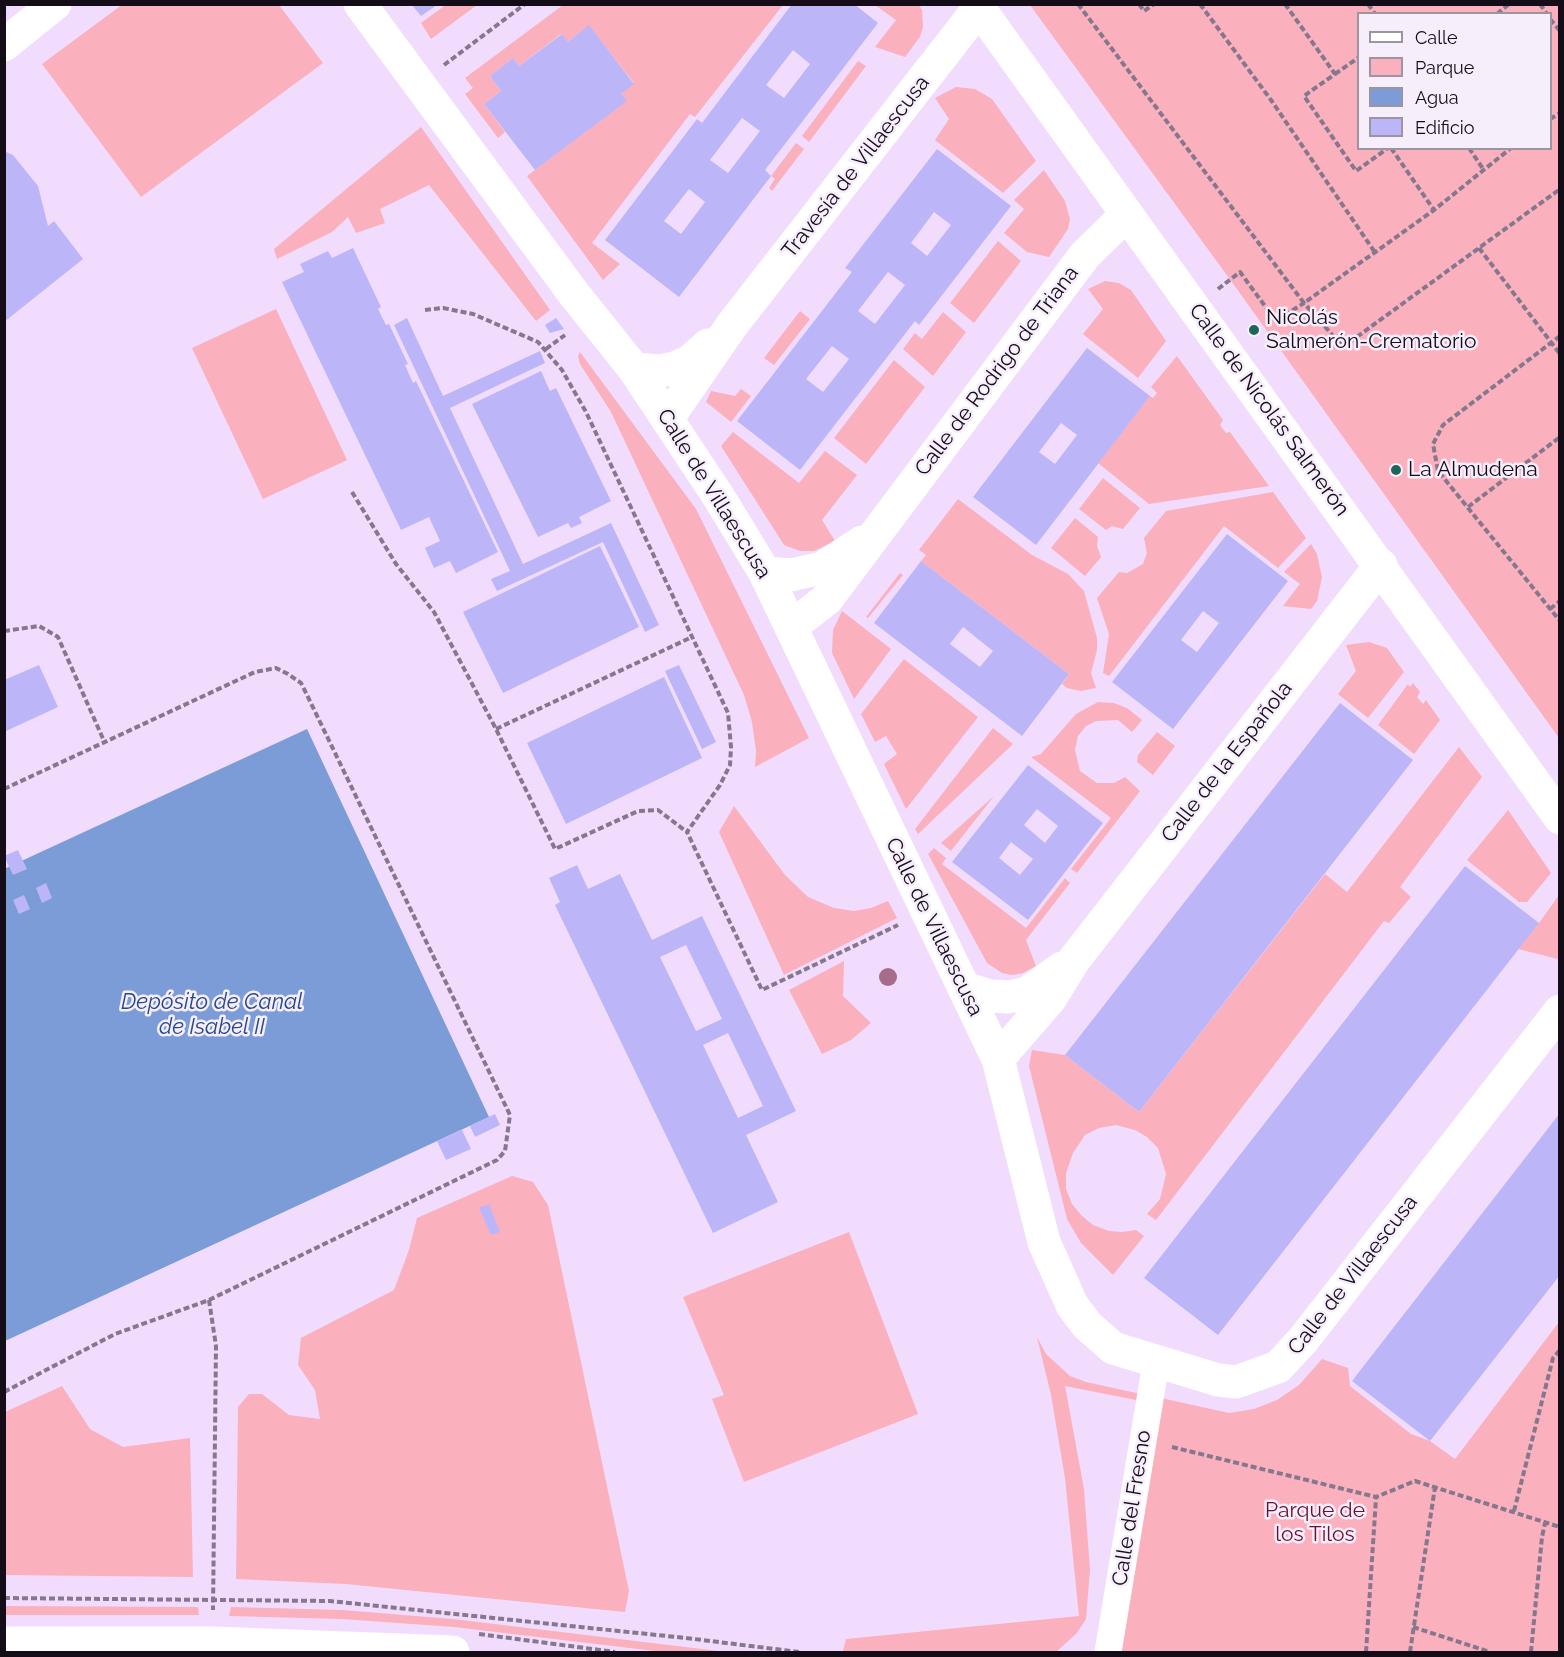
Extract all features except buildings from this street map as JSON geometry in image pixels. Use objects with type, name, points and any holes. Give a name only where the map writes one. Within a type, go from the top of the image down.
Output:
[{"type":"street","points":[[4,45],[55,4]]},
{"type":"street","name":"Calle de Villaescusa","points":[[360,4],[574,294],[634,369],[668,418],[765,573],[944,951],[998,1059],[1044,1242],[1072,1305],[1087,1325],[1113,1348],[1156,1363],[1218,1380],[1236,1382],[1278,1367],[1303,1340],[1560,1011]]},
{"type":"street","name":"Calle de Nicolás Salmerón","points":[[977,6],[1381,565],[1560,818]]},
{"type":"street","name":"Travesía de Villaescusa","points":[[668,418],[732,325],[977,6]]},
{"type":"street","name":"Calle de Rodrigo de Triana","points":[[791,627],[827,599],[1085,255],[1127,214]]},
{"type":"street","name":"Travesía de Villaescusa","points":[[634,369],[660,371],[689,362],[732,325]]},
{"type":"street","name":"Calle de Rodrigo de Triana","points":[[765,573],[791,575],[822,568],[873,535]]},
{"type":"street","name":"Calle de la Española","points":[[998,1059],[1050,999],[1074,960],[1381,565]]},
{"type":"street","name":"Calle de la Española","points":[[964,988],[990,996],[1009,997],[1027,993],[1074,960]]},
{"type":"street","name":"Calle del Fresno","points":[[1108,1653],[1156,1363]]},
{"type":"street","points":[[4,1643],[213,1643],[453,1653]]},
{"type":"path","points":[[418,85],[525,4]]},
{"type":"path","points":[[1078,4],[1304,303],[1343,347],[1560,189]]},
{"type":"path","points":[[1139,4],[1144,11],[1154,4]]},
{"type":"path","points":[[1200,4],[1271,100],[1374,251]]},
{"type":"path","points":[[1285,4],[1335,74]]},
{"type":"path","points":[[1357,59],[1304,96],[1356,171],[1387,150]]},
{"type":"path","points":[[1391,150],[1434,210]]},
{"type":"path","points":[[1470,150],[1483,170]]},
{"type":"path","points":[[1224,283],[1240,272],[1276,321],[1434,210],[1508,150]]},
{"type":"path","points":[[1479,248],[1560,354]]},
{"type":"path","points":[[426,310],[443,308],[473,314],[538,342],[553,356],[586,412],[728,713],[730,765],[720,785],[687,832]]},
{"type":"path","points":[[1560,336],[1443,425],[1432,444],[1437,471],[1560,621]]},
{"type":"path","points":[[1467,507],[1560,437]]},
{"type":"path","points":[[352,492],[396,564],[434,612],[496,729],[555,849],[638,811],[658,810],[687,832],[762,990],[870,940]]},
{"type":"path","points":[[1550,609],[1560,601]]},
{"type":"path","points":[[4,631],[39,626],[58,637],[104,741]]},
{"type":"path","points":[[496,729],[692,637]]},
{"type":"path","points":[[4,789],[255,672],[276,668],[301,683],[510,1115],[505,1151],[497,1160],[209,1300],[115,1334],[4,1392]]},
{"type":"path","points":[[209,1300],[216,1346],[213,1643]]},
{"type":"path","points":[[1514,1511],[1553,1358],[1560,1350]]},
{"type":"path","points":[[1143,1440],[1376,1497],[1415,1481],[1560,1527]]},
{"type":"path","points":[[1410,1653],[1435,1487]]},
{"type":"path","points":[[1366,1653],[1376,1497]]},
{"type":"path","points":[[1531,1653],[1545,1523]]},
{"type":"path","points":[[4,1598],[330,1601],[686,1638],[799,1653]]},
{"type":"path","points":[[1413,1627],[1490,1653]]},
{"type":"green space","points":[[123,4],[279,5],[323,63],[141,197],[42,64]]},
{"type":"green space","points":[[447,4],[477,5],[431,39],[421,23]]},
{"type":"green space","points":[[563,5],[783,5],[695,117],[690,114],[592,243],[620,264],[603,280],[527,176],[626,101],[621,94],[634,83],[589,26],[568,42],[561,34],[519,66],[513,58],[490,76],[501,91],[484,104],[505,132],[498,138],[465,94],[473,88],[465,78]]},
{"type":"green space","points":[[875,5],[919,5],[922,10],[923,27],[920,37],[905,57],[875,47],[896,20]]},
{"type":"green space","points":[[1030,5],[1559,5],[1559,738],[1234,285]]},
{"type":"green space","points":[[858,61],[866,66],[809,142],[802,136]]},
{"type":"green space","points":[[956,87],[975,89],[992,99],[1036,161],[1003,193],[935,140],[949,119],[935,98]]},
{"type":"green space","points":[[421,127],[550,310],[536,321],[429,185],[380,209],[385,223],[356,233],[348,217],[332,232],[277,259],[274,249]]},
{"type":"green space","points":[[796,143],[804,149],[772,191],[769,188],[775,179],[771,176]]},
{"type":"green space","points":[[1044,170],[1065,201],[1070,219],[1068,229],[1049,257],[1027,252],[1004,233],[1024,209],[1014,200]]},
{"type":"green space","points":[[998,241],[1021,261],[974,323],[950,303]]},
{"type":"green space","points":[[1105,281],[1119,283],[1131,290],[1166,341],[1138,378],[1083,334],[1103,309],[1088,289]]},
{"type":"green space","points":[[276,309],[347,460],[263,499],[192,348]]},
{"type":"green space","points":[[800,311],[810,319],[774,365],[764,358]]},
{"type":"green space","points":[[943,312],[966,332],[933,376],[903,349],[915,333],[922,339]]},
{"type":"green space","points":[[580,352],[696,509],[809,738],[755,767],[756,751],[752,722],[744,695],[611,412],[580,364],[578,356]]},
{"type":"green space","points":[[1177,356],[1223,420],[1220,425],[1226,433],[1230,432],[1269,486],[1149,504],[1098,463],[1150,396],[1153,398],[1157,393],[1151,387]]},
{"type":"green space","points":[[894,360],[925,387],[866,464],[834,438]]},
{"type":"green space","points":[[741,389],[751,396],[731,422],[706,402],[711,391],[735,396]]},
{"type":"green space","points":[[733,432],[799,483],[825,451],[857,475],[822,520],[835,541],[814,551],[800,551],[784,545],[721,446]]},
{"type":"green space","points":[[1103,478],[1140,508],[1123,529],[1112,526],[1106,530],[1079,509]]},
{"type":"green space","points":[[1273,492],[1306,538],[1278,568],[1224,526],[1109,676],[1103,673],[1109,634],[1097,598],[1119,572],[1127,573],[1143,564],[1147,553],[1144,538],[1166,511]]},
{"type":"green space","points":[[958,499],[1032,555],[1068,574],[1084,591],[1097,638],[1097,650],[1091,673],[1096,688],[1081,691],[1067,688],[1062,684],[1069,674],[921,561],[926,555],[919,550]]},
{"type":"green space","points":[[1075,518],[1098,537],[1097,546],[1101,557],[1085,576],[1051,548]]},
{"type":"green space","points":[[1311,544],[1317,554],[1322,577],[1317,601],[1311,609],[1283,606],[1300,584],[1284,572]]},
{"type":"green space","points":[[900,573],[903,575],[868,618],[866,617]]},
{"type":"green space","points":[[842,611],[891,649],[854,699],[832,653],[833,630]]},
{"type":"green space","points":[[1369,642],[1387,648],[1404,672],[1368,718],[1338,694],[1356,671],[1346,645]]},
{"type":"green space","points":[[904,659],[978,717],[906,809],[884,764],[897,754],[886,736],[875,742],[861,714]]},
{"type":"green space","points":[[1413,683],[1420,692],[1417,697],[1423,704],[1426,700],[1440,720],[1414,754],[1378,725],[1408,684],[1410,687]]},
{"type":"green space","points":[[1098,702],[1114,703],[1127,708],[1142,720],[1132,732],[1118,720],[1096,721],[1086,726],[1078,736],[1075,750],[1080,771],[1097,783],[1114,783],[1125,777],[1140,791],[1077,873],[1071,869],[1111,818],[1031,757],[1041,754],[1076,714]]},
{"type":"green space","points":[[993,728],[1013,744],[918,834],[915,829]]},
{"type":"green space","points":[[1157,732],[1175,746],[1153,775],[1137,762],[1138,755]]},
{"type":"green space","points":[[1459,747],[1482,777],[1400,887],[1411,897],[1389,923],[1384,921],[1156,1220],[1147,1214],[1160,1199],[1166,1174],[1158,1148],[1147,1137],[1135,1130],[1116,1125],[1099,1128],[1085,1135],[1073,1153],[1066,1173],[1066,1189],[1072,1204],[1081,1215],[1093,1225],[1109,1231],[1136,1230],[1144,1236],[1113,1275],[1081,1243],[1067,1219],[1029,1066],[1032,1050],[1065,1055],[1139,1112],[1325,874],[1347,892]]},
{"type":"green space","points":[[994,796],[951,851],[941,843]]},
{"type":"green space","points":[[734,806],[785,875],[808,897],[834,908],[854,911],[871,908],[888,901],[897,918],[784,975],[719,832]]},
{"type":"green space","points":[[1508,810],[1551,873],[1527,902],[1519,902],[1467,860]]},
{"type":"green space","points":[[934,848],[946,858],[942,864],[1026,928],[1065,878],[1070,883],[1026,940],[1036,966],[1023,973],[1012,975],[1002,973],[987,963],[928,854]]},
{"type":"green space","points":[[1559,895],[1558,959],[1518,949],[1539,923]]},
{"type":"green space","points":[[844,961],[843,996],[871,1023],[851,1040],[822,1054],[789,990]]},
{"type":"green space","points":[[512,1176],[533,1182],[548,1205],[629,1591],[625,1612],[346,1584],[236,1579],[238,1407],[249,1394],[262,1394],[289,1415],[320,1419],[315,1390],[298,1365],[301,1338],[394,1290],[409,1250],[417,1218]]},
{"type":"green space","points":[[849,1232],[918,1414],[744,1482],[712,1399],[724,1395],[683,1297]]},
{"type":"green space","name":"Parque de los Tilos","points":[[1559,1322],[1559,1652],[1115,1652],[1161,1398],[1229,1413],[1254,1409],[1277,1400],[1299,1385],[1322,1359],[1348,1368],[1350,1386],[1411,1434],[1430,1441],[1455,1459]]},
{"type":"green space","points":[[1037,1337],[1046,1354],[1070,1376],[1086,1382],[1141,1394],[1141,1401],[1065,1386],[1084,1489],[1090,1570],[1086,1619],[1077,1633],[1056,1652],[843,1651],[846,1639],[1079,1616],[1065,1478],[1051,1395]]},
{"type":"green space","points":[[62,1386],[90,1429],[123,1447],[190,1438],[193,1577],[5,1575],[5,1412]]},
{"type":"green space","points":[[5,1606],[198,1607],[199,1615],[5,1615]]},
{"type":"green space","points":[[231,1607],[342,1610],[453,1619],[727,1652],[663,1652],[454,1627],[342,1619],[229,1616]]},
{"type":"water","name":"Depósito de Canal de Isabel II","points":[[307,729],[489,1117],[5,1341],[4,869]]},
{"type":"place","name":"Nicolás Salmerón-Crematorio","points":[[1254,330]]},
{"type":"place","name":"La Almudena","points":[[1396,470]]}]
